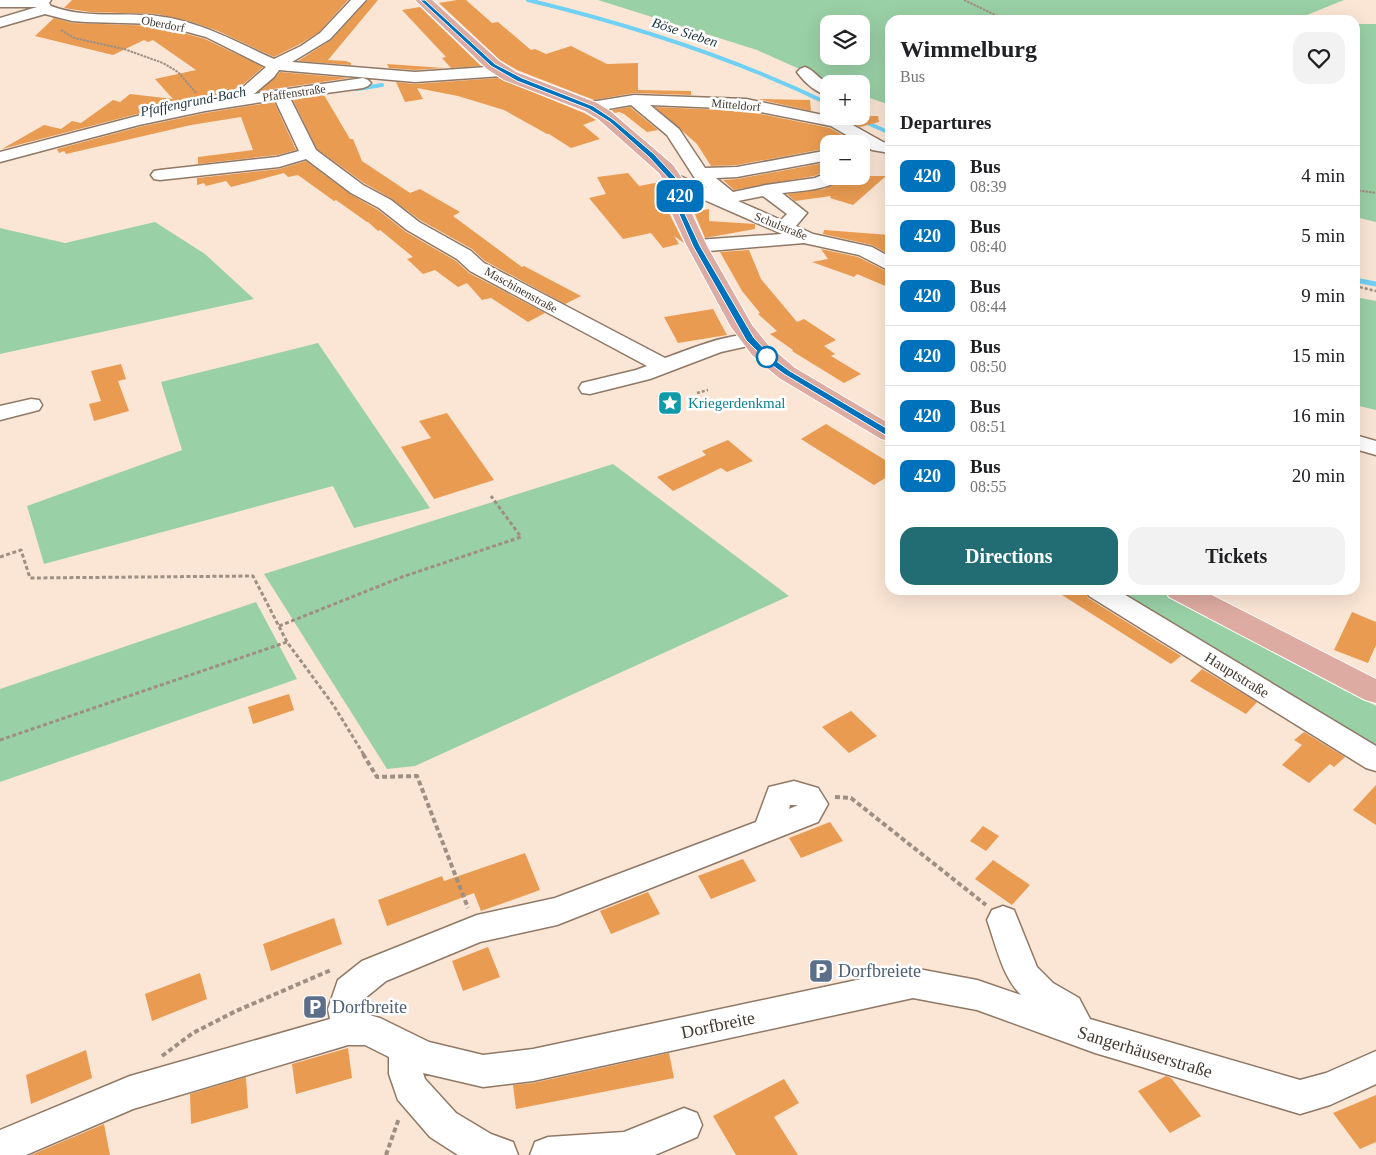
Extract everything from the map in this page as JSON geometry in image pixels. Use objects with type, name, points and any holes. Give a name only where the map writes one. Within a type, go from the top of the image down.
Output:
[{"type":"main road","points":[[423,0],[485,59],[502,71],[591,107],[631,137],[666,169],[674,180],[681,198],[682,214],[696,246],[750,340],[772,362],[787,373],[885,431]]},
{"type":"main road","points":[[1189,595],[1376,692]]},
{"type":"street","points":[[238,100],[269,74],[275,65],[306,49],[325,36],[359,0]]},
{"type":"street","name":"Oberdorf","points":[[0,3],[44,4],[73,16],[169,22],[227,41],[257,58],[275,65],[415,77],[502,71]]},
{"type":"street","points":[[0,23],[44,4]]},
{"type":"street","points":[[805,72],[820,86]]},
{"type":"street","name":"Pfaffenstraße","points":[[0,157],[137,121],[205,106],[415,77]]},
{"type":"street","name":"Maschinenstraße","points":[[282,96],[310,153],[357,189],[385,204],[413,226],[464,255],[478,266],[664,366]]},
{"type":"street","points":[[634,100],[673,132],[700,173],[729,198],[766,190],[820,183]]},
{"type":"street","name":"Mitteldorf","points":[[591,107],[634,100],[746,104],[820,116]]},
{"type":"street","name":"Mitteldorf","points":[[849,125],[884,147]]},
{"type":"street","name":"Mitteldorf","points":[[870,149],[884,147]]},
{"type":"street","points":[[160,175],[279,162],[310,153]]},
{"type":"street","points":[[700,173],[737,172],[820,161]]},
{"type":"street","name":"Schulstraße","points":[[674,180],[807,238],[865,251],[885,262]]},
{"type":"street","points":[[766,190],[798,213],[784,228]]},
{"type":"street","points":[[696,246],[807,238]]},
{"type":"street","points":[[865,251],[885,244]]},
{"type":"street","points":[[590,388],[643,375],[716,347],[750,340]]},
{"type":"street","points":[[0,413],[30,405]]},
{"type":"street","points":[[1360,443],[1376,448]]},
{"type":"street","name":"Hauptstraße","points":[[1106,595],[1376,760]]},
{"type":"street","points":[[348,1030],[345,1009],[350,991],[374,971],[477,930],[557,911],[808,814],[812,804]]},
{"type":"street","points":[[1003,920],[1024,976],[1041,994],[1067,1009],[1078,1031]]},
{"type":"street","name":"Sangerhäuserstraße","points":[[913,982],[977,995],[1078,1031],[1300,1097],[1330,1088],[1376,1067]]},
{"type":"street","name":"Dorfbreite","points":[[0,1148],[130,1093],[348,1030],[368,1030],[424,1057],[483,1071],[533,1065],[913,982]]},
{"type":"street","points":[[406,1048],[406,1074],[410,1088],[443,1125],[483,1150],[500,1155]]},
{"type":"street","points":[[548,1155],[624,1150],[684,1125]]},
{"type":"path","points":[[964,0],[996,15]]},
{"type":"path","points":[[73,16],[59,29],[64,33],[124,49],[167,66],[181,74],[205,102],[205,106]]},
{"type":"path","points":[[1360,191],[1376,193]]},
{"type":"path","points":[[1360,287],[1376,291]]},
{"type":"path","points":[[696,393],[708,390]]},
{"type":"path","points":[[279,626],[402,578],[521,537],[491,496]]},
{"type":"path","points":[[0,557],[21,550],[30,578],[253,576],[288,642],[334,706],[378,777],[417,776],[477,930]]},
{"type":"path","points":[[0,740],[288,642]]},
{"type":"path","points":[[812,804],[836,796],[851,798],[1003,920]]},
{"type":"path","points":[[159,1059],[193,1032],[236,1011],[341,966]]},
{"type":"path","points":[[386,1155],[410,1088]]},
{"type":"green space","points":[[598,0],[1344,0],[1307,15],[885,15],[885,103],[870,98],[870,75],[820,75],[820,78],[757,50]]},
{"type":"green space","points":[[1360,24],[1376,24],[1376,222],[1360,218]]},
{"type":"green space","points":[[155,222],[205,254],[254,299],[0,354],[0,228],[65,243]]},
{"type":"green space","points":[[1360,298],[1376,301],[1376,410],[1360,406]]},
{"type":"green space","points":[[318,343],[430,508],[354,528],[333,486],[44,564],[27,506],[182,450],[161,382]]},
{"type":"green space","points":[[613,464],[789,596],[415,766],[387,769],[264,574]]},
{"type":"green space","points":[[1124,595],[1176,595],[1298,665],[1376,706],[1376,752]]},
{"type":"green space","points":[[256,602],[297,679],[0,782],[0,689]]},
{"type":"building","points":[[72,0],[348,0],[319,32],[274,57],[218,31],[189,21],[157,14],[90,12],[64,8]]},
{"type":"building","points":[[368,0],[378,0],[328,60],[346,61],[351,63],[351,65],[298,61],[331,40]]},
{"type":"building","points":[[466,0],[492,23],[498,22],[531,50],[535,49],[546,54],[571,46],[607,64],[638,63],[638,90],[691,91],[691,95],[634,93],[594,100],[517,70],[500,60],[439,3]]},
{"type":"building","points":[[420,7],[481,66],[451,68],[442,58],[446,57],[402,10]]},
{"type":"building","points":[[54,18],[72,23],[158,26],[205,39],[263,67],[231,95],[137,114],[2,149],[44,125],[61,129],[72,121],[81,123],[113,100],[120,102],[130,94],[173,99],[155,79],[196,70],[153,40],[148,42],[144,40],[113,55],[35,36]]},
{"type":"building","points":[[387,64],[444,68],[415,70],[389,68]]},
{"type":"building","points":[[280,72],[349,78],[260,91]]},
{"type":"building","points":[[498,78],[584,113],[596,120],[583,125],[600,139],[571,148],[504,110],[458,96],[417,88],[423,99],[405,102],[396,82],[415,84]]},
{"type":"building","points":[[324,95],[350,139],[353,139],[362,161],[410,193],[420,189],[460,212],[453,216],[522,267],[524,266],[581,296],[565,304],[485,261],[472,249],[420,220],[317,149],[293,100]]},
{"type":"building","points":[[757,99],[810,100],[811,111]]},
{"type":"building","points":[[274,102],[296,150],[277,155],[198,164],[198,157],[253,150],[241,117],[191,125],[66,154],[64,151],[59,153],[57,149],[139,127],[205,113]]},
{"type":"building","points":[[630,107],[658,130],[647,132],[624,114],[615,113],[612,110]]},
{"type":"building","points":[[655,107],[746,111],[830,128],[842,135],[820,135],[820,150],[737,165],[711,166],[697,144]]},
{"type":"building","points":[[870,116],[878,116],[879,122],[870,124]]},
{"type":"building","points":[[306,161],[350,194],[378,210],[406,232],[456,261],[469,273],[545,313],[528,322],[491,298],[482,300],[467,283],[458,287],[435,270],[423,274],[407,259],[413,257],[380,230],[378,231],[368,222],[336,200],[334,201],[298,175],[288,177],[284,173],[231,187],[226,181],[206,186],[204,183],[197,185],[197,178],[279,169]]},
{"type":"building","points":[[820,164],[820,174],[814,176],[734,190],[723,180]]},
{"type":"building","points":[[628,173],[639,186],[660,182],[667,191],[670,215],[684,243],[674,236],[679,244],[663,248],[651,233],[623,239],[589,198],[606,194],[597,177]]},
{"type":"building","points":[[870,176],[885,176],[853,205],[830,198],[831,196],[795,201],[787,194],[824,189],[833,185],[870,185]]},
{"type":"building","points":[[709,209],[709,221],[755,224],[755,229],[705,238],[694,212]]},
{"type":"building","points":[[824,230],[885,235],[885,252],[872,245],[823,234]]},
{"type":"building","points":[[821,249],[858,257],[885,270],[885,286],[857,274],[854,277],[812,262],[828,259]]},
{"type":"building","points":[[749,250],[761,279],[797,322],[804,319],[836,340],[824,346],[835,354],[831,356],[861,374],[844,383],[792,351],[770,334],[777,331],[758,314],[760,313],[742,291],[720,252]]},
{"type":"building","points":[[713,309],[727,335],[678,343],[664,317]]},
{"type":"building","points":[[121,364],[126,379],[118,381],[129,411],[94,421],[89,404],[101,401],[91,371]]},
{"type":"building","points":[[447,413],[494,480],[434,499],[401,447],[431,438],[419,421]]},
{"type":"building","points":[[826,424],[885,460],[885,478],[874,485],[801,439]]},
{"type":"building","points":[[728,440],[753,461],[727,472],[721,468],[673,491],[657,477],[706,455],[702,451]]},
{"type":"building","points":[[1062,595],[1086,595],[1088,598],[1181,656],[1171,664]]},
{"type":"building","points":[[1352,612],[1376,622],[1376,645],[1368,663],[1334,650]]},
{"type":"building","points":[[1202,669],[1257,702],[1246,714],[1190,681]]},
{"type":"building","points":[[289,694],[294,710],[253,724],[248,707]]},
{"type":"building","points":[[851,711],[877,736],[849,753],[822,727]]},
{"type":"building","points":[[1304,732],[1345,757],[1334,767],[1330,764],[1309,783],[1282,765],[1302,745],[1294,740]]},
{"type":"building","points":[[1376,785],[1376,825],[1353,810]]},
{"type":"building","points":[[830,822],[843,841],[801,858],[789,838]]},
{"type":"building","points":[[983,826],[999,836],[986,851],[970,841]]},
{"type":"building","points":[[525,853],[540,890],[481,911],[474,893],[387,926],[378,900],[442,876],[444,881]]},
{"type":"building","points":[[743,859],[756,881],[711,899],[698,876]]},
{"type":"building","points":[[993,860],[1030,885],[1012,905],[975,879]]},
{"type":"building","points":[[648,892],[660,914],[611,934],[600,911]]},
{"type":"building","points":[[334,918],[342,944],[271,971],[263,944]]},
{"type":"building","points":[[488,947],[500,977],[463,991],[452,961]]},
{"type":"building","points":[[200,973],[207,999],[152,1021],[145,994]]},
{"type":"building","points":[[348,1048],[352,1078],[296,1094],[292,1064]]},
{"type":"building","points":[[86,1050],[92,1078],[31,1104],[26,1075]]},
{"type":"building","points":[[669,1053],[674,1078],[516,1109],[513,1085],[533,1083]]},
{"type":"building","points":[[1166,1076],[1171,1078],[1201,1116],[1170,1133],[1138,1091]]},
{"type":"building","points":[[246,1077],[248,1108],[191,1124],[190,1094]]},
{"type":"building","points":[[784,1079],[799,1103],[774,1117],[798,1155],[736,1155],[713,1116]]},
{"type":"building","points":[[1376,1095],[1376,1142],[1360,1149],[1333,1113]]},
{"type":"building","points":[[104,1124],[110,1155],[31,1155]]},
{"type":"waterway","name":"Böse Sieben","points":[[528,0],[605,20],[681,44],[756,71],[820,100]]},
{"type":"waterway","name":"Pfaffengrund-Bach","points":[[357,89],[382,85]]},
{"type":"waterway","name":"Böse Sieben","points":[[870,124],[885,131]]},
{"type":"waterway","name":"Böse Sieben","points":[[1360,281],[1376,284]]},
{"type":"bus line","name":"420","points":[[423,0],[493,65],[520,80],[591,107],[612,121],[666,169],[678,187],[682,214],[696,246],[750,340],[772,362],[787,373],[885,431]]},
{"type":"place","name":"Kriegerdenkmal","points":[[670,403]]},
{"type":"place","name":"Dorfbreiete","points":[[821,971]]},
{"type":"place","name":"Dorfbreite","points":[[315,1007]]}]
